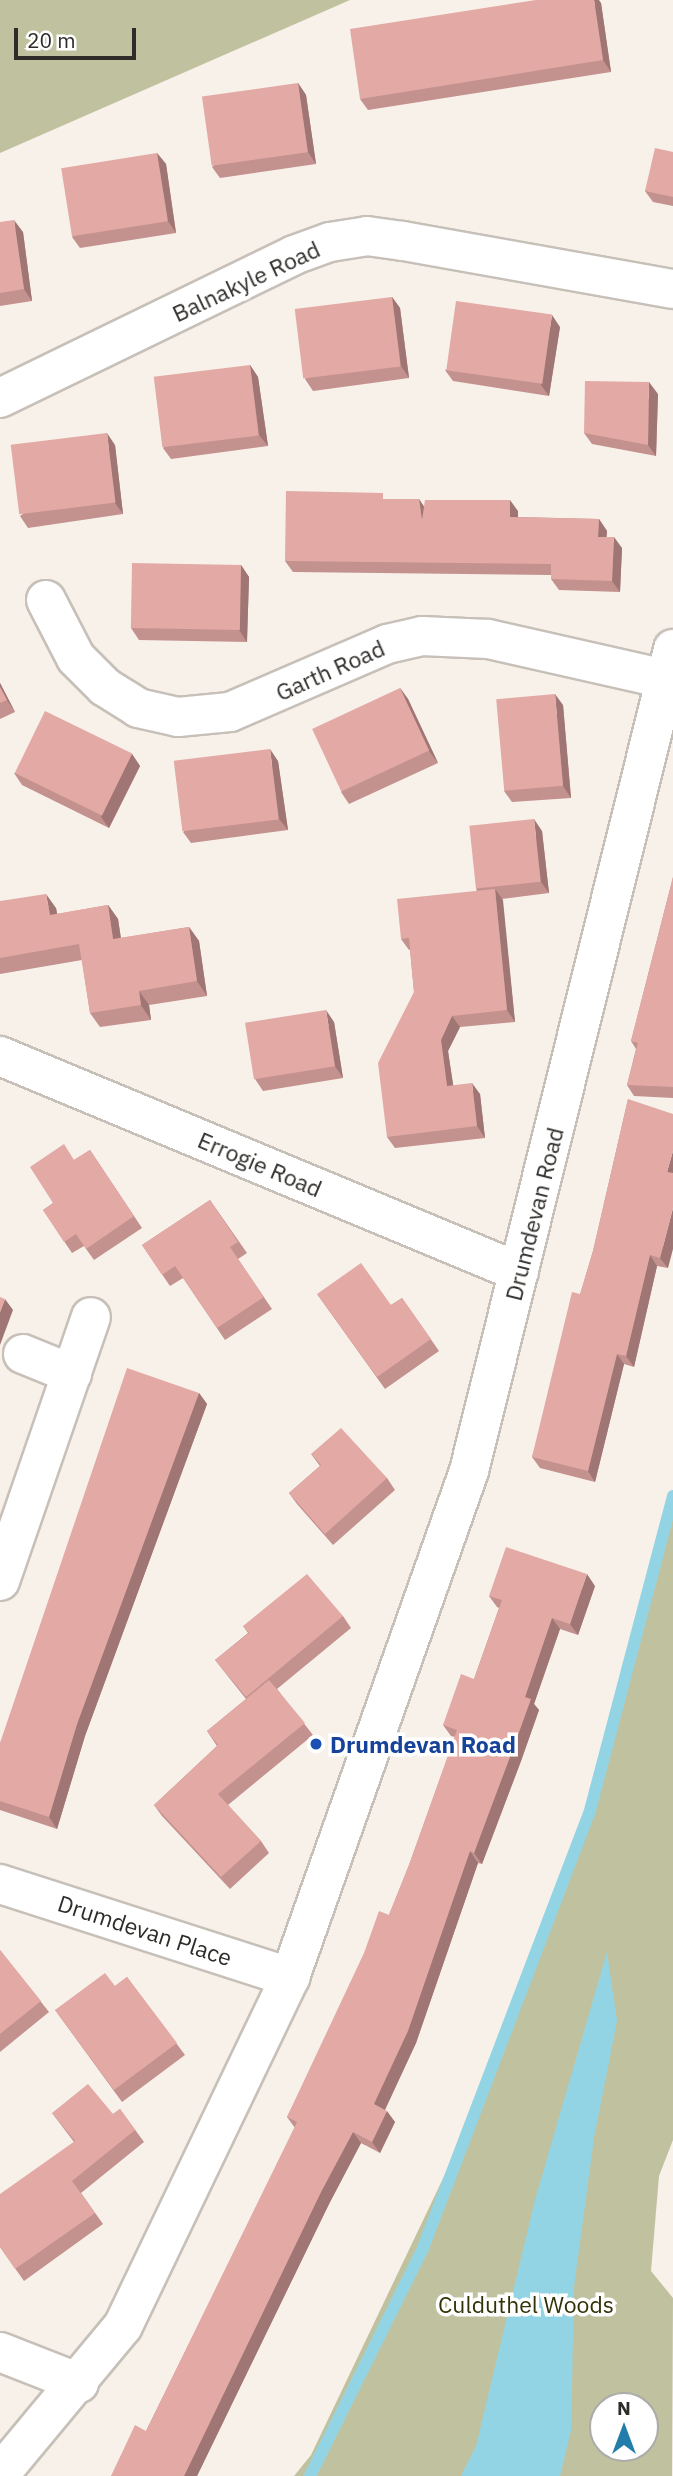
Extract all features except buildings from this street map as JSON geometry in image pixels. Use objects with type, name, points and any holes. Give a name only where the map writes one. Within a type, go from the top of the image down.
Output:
[{"type":"street","name":"Balnakyle Road","points":[[0,398],[294,255],[330,242],[367,236],[673,289]]},
{"type":"street","name":"Garth Road","points":[[46,600],[76,658],[105,687],[138,708],[178,717],[230,712],[387,644],[422,636],[488,639],[669,664]]},
{"type":"street","name":"Drumdevan Road","points":[[0,2474],[79,2383],[123,2326],[290,1978],[453,1524],[519,1272],[669,664]]},
{"type":"street","name":"Errogie Road","points":[[0,1056],[519,1272]]},
{"type":"street","points":[[0,1581],[91,1317]]},
{"type":"street","points":[[23,1354],[72,1374]]},
{"type":"street","name":"Drumdevan Place","points":[[0,1884],[290,1978]]},
{"type":"street","points":[[0,2352],[79,2383]]},
{"type":"green space","points":[[0,0],[350,0],[0,153]]},
{"type":"green space","name":"Culduthel Woods","points":[[673,1497],[673,2140],[659,2176],[651,2271],[673,2298],[672,2476],[294,2476],[311,2455],[459,2145],[509,2027],[589,1814]]},
{"type":"water","points":[[607,1952],[617,2021],[594,2138],[574,2287],[571,2431],[560,2476],[461,2476],[476,2446],[535,2200]]},
{"type":"waterway","points":[[310,2476],[423,2248],[589,1814],[673,1496]]},
{"type":"place","name":"Drumdevan Road","points":[[316,1744]]}]
